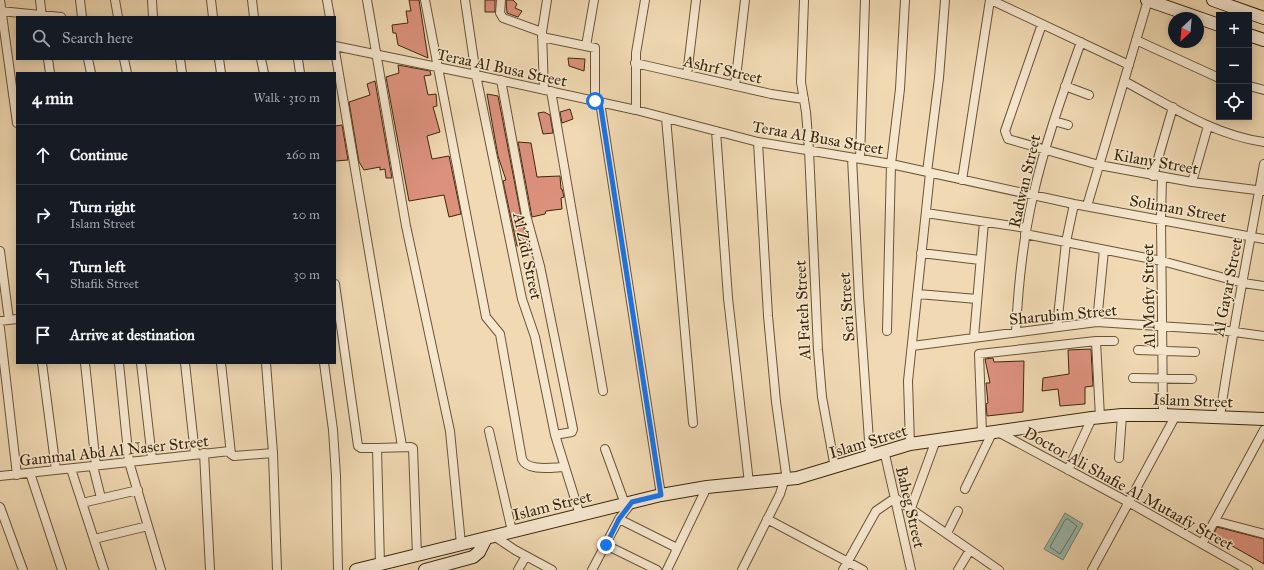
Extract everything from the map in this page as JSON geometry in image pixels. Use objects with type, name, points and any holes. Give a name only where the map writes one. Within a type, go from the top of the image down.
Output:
[{"type":"street","points":[[0,0],[16,117]]},
{"type":"street","points":[[1,11],[42,16],[40,0]]},
{"type":"street","points":[[80,0],[82,16]]},
{"type":"street","points":[[115,0],[118,16]]},
{"type":"street","points":[[152,0],[153,16]]},
{"type":"street","points":[[211,0],[213,16]]},
{"type":"street","points":[[252,0],[254,16]]},
{"type":"street","points":[[327,0],[330,16]]},
{"type":"street","points":[[367,0],[375,54],[406,226],[450,430],[461,544]]},
{"type":"street","points":[[425,0],[486,317],[500,334],[522,459],[526,466],[530,467],[565,467]]},
{"type":"street","name":"Al Zidi Street","points":[[465,0],[476,75],[522,299],[535,337],[556,435],[580,515]]},
{"type":"street","points":[[501,0],[500,13],[503,18],[542,34],[595,48],[598,102],[661,495]]},
{"type":"street","points":[[547,0],[542,34],[547,91],[603,391]]},
{"type":"street","points":[[586,46],[594,0]]},
{"type":"street","points":[[636,110],[635,63],[645,0]]},
{"type":"street","points":[[688,75],[696,0]]},
{"type":"street","points":[[735,86],[745,0]]},
{"type":"street","name":"Al Fateh Street","points":[[804,0],[801,76],[809,150],[820,374],[835,468]]},
{"type":"street","name":"Seri Street","points":[[865,0],[856,158],[859,297],[870,454]]},
{"type":"street","points":[[887,331],[891,164],[900,89],[905,0]]},
{"type":"street","points":[[910,444],[908,391],[926,213],[928,172],[939,78],[944,0]]},
{"type":"street","points":[[962,180],[991,0],[1129,65]]},
{"type":"street","points":[[1087,206],[1148,0],[1216,24]]},
{"type":"street","points":[[1213,0],[1264,18]]},
{"type":"street","name":"Kilany Street","points":[[1042,24],[1005,134],[1010,140],[1099,165],[1153,176],[1262,191]]},
{"type":"street","points":[[1252,36],[1264,40]]},
{"type":"street","points":[[1136,40],[1216,77]]},
{"type":"street","name":"Radwan Street","points":[[1016,332],[1026,231],[1033,196],[1054,121],[1081,42]]},
{"type":"street","name":"Teraa Al Busa Street","points":[[336,46],[501,80],[636,110],[758,142],[891,164],[1033,196],[1087,206]]},
{"type":"street","points":[[336,57],[402,446]]},
{"type":"street","points":[[48,60],[50,72]]},
{"type":"street","points":[[88,60],[91,72]]},
{"type":"street","points":[[124,60],[127,72]]},
{"type":"street","points":[[180,60],[182,72]]},
{"type":"street","points":[[219,60],[221,72]]},
{"type":"street","points":[[261,60],[264,72]]},
{"type":"street","points":[[298,60],[300,72]]},
{"type":"street","name":"Ashrf Street","points":[[635,63],[735,86],[804,99]]},
{"type":"street","points":[[501,80],[526,215],[540,266],[573,429],[572,432],[556,435]]},
{"type":"street","points":[[1124,81],[1208,126],[1231,135],[1264,142]]},
{"type":"street","points":[[1065,86],[1089,95]]},
{"type":"street","points":[[1252,87],[1264,90]]},
{"type":"street","points":[[1153,176],[1173,107]]},
{"type":"street","points":[[666,118],[693,423]]},
{"type":"street","points":[[1054,121],[1068,125]]},
{"type":"street","points":[[1192,182],[1208,126]]},
{"type":"street","points":[[716,131],[728,298],[749,483]]},
{"type":"street","points":[[742,570],[785,480],[785,464],[776,402],[768,316],[758,142]]},
{"type":"street","name":"Al Gayar Street","points":[[1220,416],[1232,331],[1262,191],[1264,164]]},
{"type":"street","name":"Al Mofty Street","points":[[1162,177],[1163,414]]},
{"type":"street","points":[[1057,326],[1066,242],[1074,204]]},
{"type":"street","name":"Soliman Street","points":[[1087,206],[1264,239]]},
{"type":"street","points":[[926,213],[984,222],[1026,231],[1066,242],[1162,261],[1243,283],[1264,286]]},
{"type":"street","points":[[974,338],[984,222]]},
{"type":"street","points":[[1097,322],[1104,250]]},
{"type":"street","points":[[0,251],[13,319],[0,321]]},
{"type":"street","points":[[922,253],[980,260]]},
{"type":"street","points":[[336,291],[358,446],[361,448],[377,448],[402,446],[411,447],[414,451],[417,555]]},
{"type":"street","points":[[918,294],[977,299]]},
{"type":"street","name":"Sharubim Street","points":[[912,346],[1097,322],[1232,331],[1264,336]]},
{"type":"street","points":[[0,328],[17,475]]},
{"type":"street","points":[[1068,470],[1096,417],[1096,341]]},
{"type":"street","points":[[965,488],[991,432],[979,354],[1096,341],[1114,341]]},
{"type":"street","points":[[1138,350],[1195,352]]},
{"type":"street","points":[[42,364],[56,470]]},
{"type":"street","points":[[84,364],[94,466],[101,498]]},
{"type":"street","points":[[118,364],[129,462],[161,570]]},
{"type":"street","points":[[141,364],[152,459]]},
{"type":"street","points":[[185,364],[195,454]]},
{"type":"street","points":[[221,364],[230,451],[234,456],[273,454]]},
{"type":"street","points":[[266,364],[273,454],[278,570]]},
{"type":"street","points":[[324,364],[334,445],[338,570]]},
{"type":"street","points":[[1133,378],[1192,379]]},
{"type":"street","name":"Islam Street","points":[[356,570],[661,495],[707,487],[785,480],[810,476],[870,454],[910,444],[1096,417],[1122,415],[1163,414],[1264,419]]},
{"type":"street","points":[[1120,458],[1122,415]]},
{"type":"street","points":[[1092,570],[1130,503],[1176,415]]},
{"type":"street","points":[[1202,544],[1264,430]]},
{"type":"street","points":[[489,431],[512,531]]},
{"type":"street","name":"Doctor Ali Shafie Al Mutaafy Street","points":[[991,432],[1130,503],[1248,570]]},
{"type":"street","points":[[911,508],[936,440]]},
{"type":"street","points":[[377,448],[380,565]]},
{"type":"street","points":[[592,570],[629,503],[605,449]]},
{"type":"street","name":"Baheg Street","points":[[884,450],[911,570]]},
{"type":"street","name":"Gammal Abd Al Naser Street","points":[[0,476],[230,451]]},
{"type":"street","points":[[204,454],[210,570]]},
{"type":"street","points":[[71,469],[104,570]]},
{"type":"street","points":[[30,473],[62,570]]},
{"type":"street","points":[[666,570],[707,487]]},
{"type":"street","points":[[82,503],[138,490]]},
{"type":"street","points":[[843,570],[876,511],[895,498],[999,570]]},
{"type":"street","points":[[0,507],[23,570]]},
{"type":"street","points":[[947,533],[958,510]]},
{"type":"street","points":[[619,519],[677,548]]},
{"type":"street","points":[[767,520],[863,570]]},
{"type":"street","points":[[1214,521],[1264,534]]},
{"type":"street","points":[[94,539],[148,526]]},
{"type":"street","points":[[425,570],[473,557],[490,537],[552,570]]},
{"type":"street","points":[[606,545],[657,570]]},
{"type":"street","points":[[958,570],[970,550]]},
{"type":"street","points":[[518,570],[526,556]]},
{"type":"water","points":[[1065,513],[1083,524],[1063,560],[1044,549]]},
{"type":"building","points":[[409,0],[419,0],[428,58],[398,45],[396,33],[393,33],[392,25],[408,23],[406,11],[411,11]]},
{"type":"building","points":[[485,0],[495,0],[495,12],[485,12]]},
{"type":"building","points":[[506,0],[513,0],[517,4],[515,8],[522,11],[518,17],[507,13]]},
{"type":"building","points":[[568,58],[585,59],[584,71],[569,66]]},
{"type":"building","points":[[398,65],[430,71],[431,75],[424,76],[428,95],[436,94],[437,106],[433,107],[440,132],[427,136],[432,159],[449,156],[461,214],[449,217],[444,195],[409,201],[386,77],[399,73]]},
{"type":"building","points":[[375,81],[392,178],[386,178],[385,169],[380,170],[380,167],[364,170],[359,162],[349,102],[370,95],[367,84]]},
{"type":"building","points":[[487,94],[498,96],[521,216],[528,244],[517,246],[503,181],[506,180],[498,156]]},
{"type":"building","points":[[570,109],[573,119],[562,123],[560,112]]},
{"type":"building","points":[[544,112],[550,115],[553,133],[543,134],[538,113]]},
{"type":"building","points":[[342,125],[348,160],[336,161],[336,126]]},
{"type":"building","points":[[518,142],[531,143],[537,177],[560,176],[561,189],[564,197],[561,198],[562,209],[546,211],[545,214],[532,217]]},
{"type":"building","points":[[1091,349],[1093,386],[1085,387],[1085,404],[1060,406],[1058,389],[1042,391],[1043,378],[1069,374],[1068,350]]},
{"type":"building","points":[[993,358],[994,362],[1024,361],[1023,412],[987,416],[986,404],[988,403],[986,383],[990,383],[985,359]]},
{"type":"building","points":[[1217,527],[1264,539],[1264,564],[1213,535]]},
{"type":"route","points":[[595,101],[600,102],[661,495],[632,502],[619,519],[606,545]]}]
